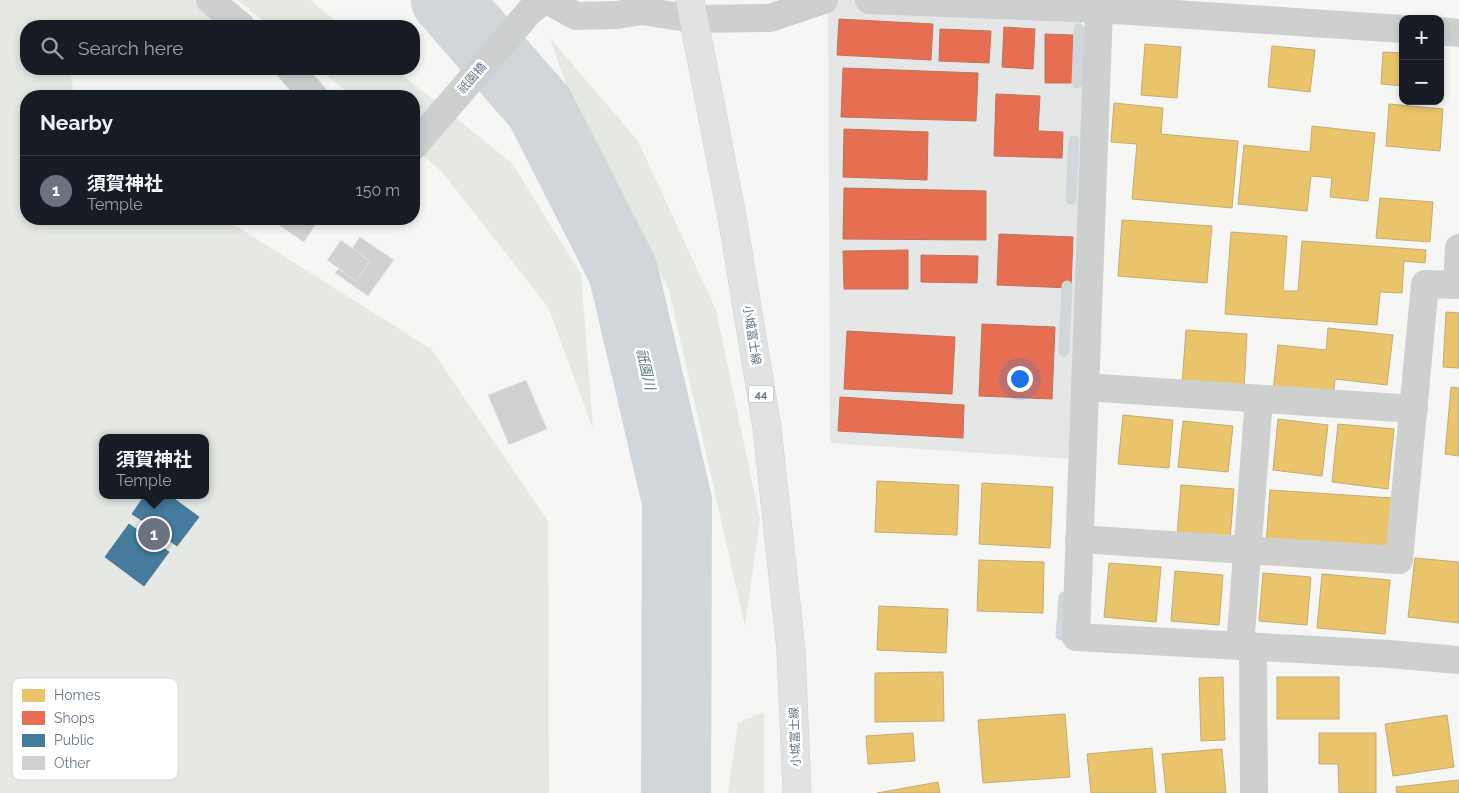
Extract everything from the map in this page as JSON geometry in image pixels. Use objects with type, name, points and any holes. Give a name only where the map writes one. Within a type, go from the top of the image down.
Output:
[{"type":"main road","name":"小城富士線","points":[[692,9],[733,222],[767,428],[791,650],[797,793]]},
{"type":"street","points":[[210,0],[234,20]]},
{"type":"street","points":[[540,4],[576,16],[692,9],[770,18],[824,0]]},
{"type":"street","points":[[868,0],[1099,8],[1399,29]]},
{"type":"street","name":"祇園橋","points":[[420,139],[540,4]]},
{"type":"street","points":[[1099,8],[1076,637],[1389,654],[1459,660]]},
{"type":"street","points":[[1444,31],[1459,33]]},
{"type":"street","points":[[295,75],[309,90]]},
{"type":"street","points":[[1079,539],[1399,560],[1425,284],[1457,285],[1459,248]]},
{"type":"street","points":[[1085,387],[1414,409]]},
{"type":"street","points":[[1254,793],[1247,646],[1247,550],[1259,399]]},
{"type":"shaded area","points":[[0,0],[195,0],[215,16],[212,20],[20,20],[20,75],[71,75],[73,90],[20,90],[20,225],[235,225],[431,349],[548,521],[549,793],[0,793]]},
{"type":"shaded area","points":[[238,0],[310,0],[335,20],[262,20]]},
{"type":"shaded area","points":[[828,0],[1069,0],[1086,32],[1071,459],[830,443]]},
{"type":"shaded area","points":[[550,38],[638,141],[716,310],[760,519],[745,626],[669,290],[578,119]]},
{"type":"shaded area","points":[[326,75],[402,75],[512,163],[581,274],[593,429],[548,307],[442,172],[420,153],[420,90],[345,90]]},
{"type":"shaded area","points":[[764,712],[764,793],[728,793],[738,723]]},
{"type":"building: Homes","points":[[1145,44],[1181,47],[1177,98],[1141,95]]},
{"type":"building: Homes","points":[[1272,46],[1315,50],[1310,92],[1268,87]]},
{"type":"building: Homes","points":[[1383,52],[1399,53],[1399,86],[1381,84]]},
{"type":"building: Homes","points":[[1114,103],[1163,108],[1161,134],[1238,141],[1232,208],[1132,199],[1137,144],[1111,142]]},
{"type":"building: Homes","points":[[1389,104],[1443,109],[1440,151],[1386,146]]},
{"type":"building: Homes","points":[[1312,126],[1375,133],[1368,201],[1330,197],[1332,178],[1311,176],[1307,211],[1238,204],[1244,145],[1310,152]]},
{"type":"building: Homes","points":[[1380,198],[1433,202],[1430,242],[1376,238]]},
{"type":"building: Homes","points":[[1122,220],[1212,226],[1207,283],[1118,276]]},
{"type":"building: Homes","points":[[1231,232],[1287,236],[1283,291],[1298,291],[1302,241],[1426,250],[1425,263],[1404,261],[1402,293],[1380,292],[1377,325],[1225,314]]},
{"type":"building: Homes","points":[[1446,312],[1459,313],[1459,368],[1443,367]]},
{"type":"building: Homes","points":[[1328,328],[1393,335],[1387,385],[1335,379],[1333,398],[1273,392],[1278,345],[1326,350]]},
{"type":"building: Homes","points":[[1186,330],[1247,334],[1244,388],[1182,384]]},
{"type":"building: Homes","points":[[1451,387],[1459,388],[1459,456],[1445,454]]},
{"type":"building: Homes","points":[[1123,415],[1173,420],[1169,468],[1118,464]]},
{"type":"building: Homes","points":[[1278,419],[1328,425],[1322,476],[1273,470]]},
{"type":"building: Homes","points":[[1183,421],[1233,426],[1228,472],[1178,467]]},
{"type":"building: Homes","points":[[1338,424],[1394,429],[1388,489],[1332,482]]},
{"type":"building: Homes","points":[[877,481],[959,485],[957,535],[875,532]]},
{"type":"building: Homes","points":[[982,483],[1053,487],[1050,548],[979,544]]},
{"type":"building: Homes","points":[[1181,485],[1234,489],[1230,541],[1177,536]]},
{"type":"building: Homes","points":[[1270,490],[1392,498],[1388,554],[1266,545]]},
{"type":"building: Homes","points":[[1415,558],[1459,562],[1459,623],[1408,617]]},
{"type":"building: Homes","points":[[979,560],[1044,562],[1043,613],[977,611]]},
{"type":"building: Homes","points":[[1109,563],[1161,567],[1156,622],[1104,617]]},
{"type":"building: Homes","points":[[1175,571],[1223,575],[1219,625],[1171,621]]},
{"type":"building: Homes","points":[[1263,573],[1311,577],[1307,625],[1259,621]]},
{"type":"building: Homes","points":[[1322,574],[1390,580],[1385,634],[1317,628]]},
{"type":"building: Homes","points":[[879,606],[948,609],[946,653],[877,650]]},
{"type":"building: Homes","points":[[943,672],[944,721],[875,722],[875,673]]},
{"type":"building: Homes","points":[[1223,677],[1225,740],[1201,741],[1199,678]]},
{"type":"building: Homes","points":[[1277,677],[1339,677],[1339,719],[1277,719]]},
{"type":"building: Homes","points":[[1065,714],[1070,777],[983,783],[978,720]]},
{"type":"building: Homes","points":[[1447,715],[1454,767],[1393,776],[1385,724]]},
{"type":"building: Homes","points":[[913,733],[915,761],[868,764],[866,736]]},
{"type":"building: Homes","points":[[1319,733],[1376,733],[1376,793],[1339,793],[1338,764],[1319,764]]},
{"type":"building: Homes","points":[[1152,748],[1156,793],[1091,793],[1087,754]]},
{"type":"building: Homes","points":[[1222,749],[1226,793],[1166,793],[1162,754]]},
{"type":"building: Homes","points":[[1459,780],[1459,793],[1397,793],[1396,787]]},
{"type":"building: Homes","points":[[938,782],[940,793],[877,793]]},
{"type":"building: Shops","points":[[839,19],[933,24],[931,60],[837,55]]},
{"type":"building: Shops","points":[[1004,27],[1035,29],[1033,69],[1002,67]]},
{"type":"building: Shops","points":[[940,29],[991,31],[989,63],[939,61]]},
{"type":"building: Shops","points":[[1045,34],[1073,35],[1073,83],[1045,83]]},
{"type":"building: Shops","points":[[843,68],[978,73],[976,121],[841,117]]},
{"type":"building: Shops","points":[[996,94],[1040,96],[1038,131],[1063,132],[1062,158],[994,156]]},
{"type":"building: Shops","points":[[844,129],[928,132],[927,180],[843,177]]},
{"type":"building: Shops","points":[[844,188],[986,191],[986,240],[843,239]]},
{"type":"building: Shops","points":[[999,234],[1073,237],[1071,288],[997,285]]},
{"type":"building: Shops","points":[[908,250],[908,289],[844,289],[843,251]]},
{"type":"building: Shops","points":[[921,255],[978,256],[977,283],[921,282]]},
{"type":"building: Shops","points":[[982,324],[1055,327],[1052,399],[979,396]]},
{"type":"building: Shops","points":[[847,331],[955,337],[952,394],[844,389]]},
{"type":"building: Shops","points":[[840,397],[964,405],[963,438],[838,431]]},
{"type":"building: Public","points":[[142,499],[174,499],[199,517],[177,546],[163,536],[157,544],[169,552],[144,586],[105,557],[129,524],[140,532],[146,523],[132,514]]},
{"type":"building: Other","points":[[278,225],[315,225],[304,242]]},
{"type":"building: Other","points":[[360,237],[394,260],[368,296],[335,273]]},
{"type":"building: Other","points":[[341,240],[370,261],[356,281],[327,260]]},
{"type":"building: Other","points":[[526,380],[547,429],[509,445],[488,395]]},
{"type":"waterway","name":"祇園川","points":[[446,0],[540,108],[623,271],[677,501],[676,793]]},
{"type":"waterway","points":[[1077,83],[1079,29]]},
{"type":"waterway","points":[[1071,199],[1074,141]]},
{"type":"waterway","points":[[1064,351],[1067,286]]},
{"type":"waterway","points":[[1061,635],[1064,597]]},
{"type":"place","name":"須賀神社","points":[[154,534]]}]
